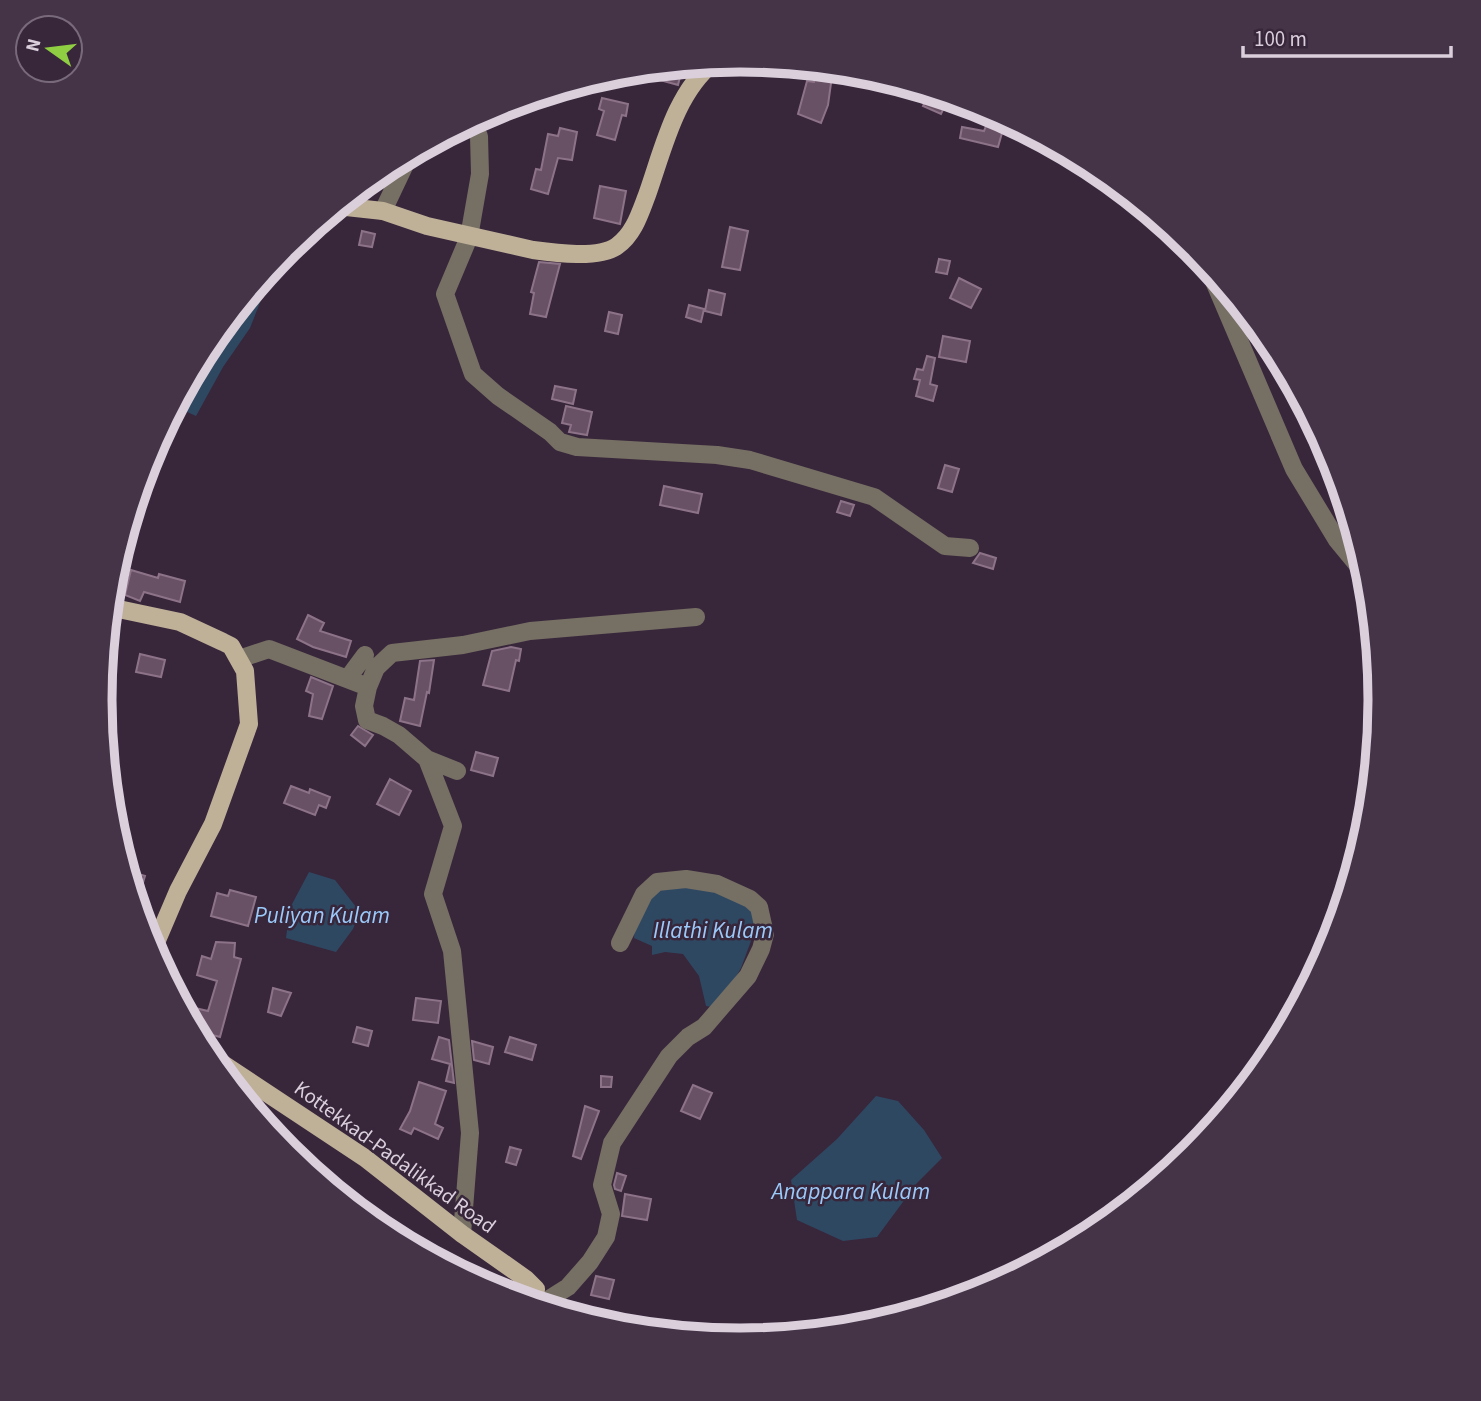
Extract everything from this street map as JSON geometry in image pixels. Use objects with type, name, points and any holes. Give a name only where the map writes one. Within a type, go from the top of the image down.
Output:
[{"type":"main road","points":[[351,208],[383,211],[469,237],[550,253],[602,252],[616,247],[628,236],[638,218],[678,110],[702,73]]},
{"type":"main road","points":[[119,609],[180,622],[231,646],[245,671],[249,724],[213,824],[178,891],[159,937]]},
{"type":"main road","name":"Kottekkad-Padalikkad Road","points":[[233,1071],[365,1158],[531,1284],[536,1289],[536,1295]]},
{"type":"street","points":[[479,136],[480,174],[469,237],[445,294],[474,374],[498,397],[550,432],[560,442],[577,447],[717,455],[750,460],[874,496],[946,546],[970,548]]},
{"type":"street","points":[[383,211],[402,171]]},
{"type":"street","points":[[1219,294],[1294,469],[1337,540],[1353,559]]},
{"type":"street","points":[[457,771],[427,759],[399,735],[367,720],[363,706],[368,687],[376,668],[392,653],[463,645],[530,631],[696,617]]},
{"type":"street","points":[[239,659],[269,649],[368,687]]},
{"type":"street","points":[[348,678],[365,655]]},
{"type":"street","points":[[427,759],[453,826],[433,894],[452,951],[470,1133],[462,1234]]},
{"type":"street","points":[[547,1299],[568,1287],[590,1262],[606,1237],[611,1214],[602,1185],[611,1143],[668,1056],[688,1037],[704,1027],[748,976],[765,934],[759,907],[750,899],[717,884],[686,879],[657,882],[644,894],[620,943]]},
{"type":"water","points":[[265,290],[250,328],[223,367],[196,416],[183,410],[196,386],[218,351]]},
{"type":"water","name":"Puliyan Kulam","points":[[309,872],[335,880],[360,912],[353,929],[336,952],[286,938],[290,908]]},
{"type":"water","name":"Illathi Kulam","points":[[657,885],[696,887],[754,901],[755,930],[741,968],[718,1008],[706,1006],[699,976],[683,954],[665,952],[652,955],[652,946],[634,938],[635,925]]},
{"type":"water","name":"Anappara Kulam","points":[[876,1096],[898,1101],[924,1130],[942,1158],[917,1183],[877,1237],[843,1241],[797,1220],[791,1180],[837,1139]]},
{"type":"building","points":[[681,75],[678,85],[652,78]]},
{"type":"building","points":[[815,76],[832,79],[828,105],[821,123],[798,114],[807,81],[814,82]]},
{"type":"building","points":[[602,98],[628,104],[626,116],[622,115],[615,140],[597,135],[604,111],[599,109]]},
{"type":"building","points":[[926,100],[945,106],[941,114],[923,106]]},
{"type":"building","points":[[987,123],[1003,130],[998,147],[960,138],[962,127],[984,131]]},
{"type":"building","points":[[560,128],[577,132],[572,160],[558,158],[548,194],[531,189],[536,169],[541,170],[548,134],[558,136]]},
{"type":"building","points":[[600,186],[626,191],[620,224],[594,218]]},
{"type":"building","points":[[730,227],[748,231],[740,270],[722,267]]},
{"type":"building","points":[[362,231],[375,234],[372,247],[359,245]]},
{"type":"building","points":[[939,259],[950,261],[947,274],[936,272]]},
{"type":"building","points":[[539,262],[560,264],[546,317],[530,314],[534,293],[531,292]]},
{"type":"building","points":[[959,278],[981,289],[971,308],[950,298]]},
{"type":"building","points":[[709,290],[725,294],[721,315],[705,311]]},
{"type":"building","points":[[689,305],[704,309],[701,322],[686,317]]},
{"type":"building","points":[[609,312],[622,315],[618,334],[605,331]]},
{"type":"building","points":[[943,336],[970,341],[966,362],[939,357]]},
{"type":"building","points":[[927,356],[935,358],[930,384],[937,386],[933,401],[916,396],[920,380],[914,379],[917,369],[923,370]]},
{"type":"building","points":[[555,386],[576,390],[573,404],[552,399]]},
{"type":"building","points":[[566,406],[592,412],[587,435],[569,432],[571,425],[562,423]]},
{"type":"building","points":[[945,465],[959,469],[952,492],[938,488]]},
{"type":"building","points":[[664,486],[702,494],[698,513],[660,505]]},
{"type":"building","points":[[841,501],[854,505],[850,516],[837,512]]},
{"type":"building","points":[[980,553],[996,558],[993,569],[973,563]]},
{"type":"building","points":[[131,570],[158,578],[159,574],[185,581],[180,602],[144,592],[140,601],[125,595]]},
{"type":"building","points":[[308,615],[324,623],[320,631],[351,641],[346,657],[297,639]]},
{"type":"building","points":[[511,647],[521,649],[509,691],[483,685],[492,651]]},
{"type":"building","points":[[140,654],[165,660],[161,677],[136,672]]},
{"type":"building","points":[[434,660],[420,726],[400,721],[405,698],[414,700],[420,661]]},
{"type":"building","points":[[311,677],[333,686],[322,719],[309,716],[313,694],[306,691]]},
{"type":"building","points":[[358,726],[373,735],[365,746],[351,735]]},
{"type":"building","points":[[476,752],[498,758],[493,776],[471,770]]},
{"type":"building","points":[[390,779],[411,791],[399,815],[377,804]]},
{"type":"building","points":[[291,786],[309,793],[310,789],[330,797],[326,808],[319,805],[315,815],[284,803]]},
{"type":"building","points":[[136,873],[145,876],[141,890]]},
{"type":"building","points":[[230,890],[256,897],[248,926],[211,916],[217,893],[228,896]]},
{"type":"building","points":[[216,942],[235,943],[234,957],[241,959],[220,1037],[208,1034],[194,1011],[195,1008],[208,1011],[217,981],[197,975],[202,956],[211,959]]},
{"type":"building","points":[[273,988],[291,993],[281,1016],[268,1012]]},
{"type":"building","points":[[416,998],[441,1001],[438,1023],[413,1020]]},
{"type":"building","points":[[357,1027],[372,1031],[368,1046],[353,1042]]},
{"type":"building","points":[[439,1037],[449,1040],[454,1083],[446,1081],[450,1064],[432,1059]]},
{"type":"building","points":[[510,1037],[536,1045],[532,1060],[505,1052]]},
{"type":"building","points":[[472,1041],[493,1047],[489,1064],[474,1060]]},
{"type":"building","points":[[601,1076],[612,1077],[611,1087],[601,1087]]},
{"type":"building","points":[[419,1082],[446,1091],[435,1124],[443,1128],[438,1139],[414,1128],[411,1134],[400,1129],[410,1111]]},
{"type":"building","points":[[693,1085],[712,1093],[700,1119],[681,1111]]},
{"type":"building","points":[[585,1106],[599,1111],[581,1159],[573,1156]]},
{"type":"building","points":[[510,1147],[521,1150],[516,1165],[506,1162]]},
{"type":"building","points":[[617,1173],[626,1176],[621,1191],[615,1189],[614,1185]]},
{"type":"building","points":[[625,1194],[651,1199],[647,1220],[622,1216]]},
{"type":"building","points":[[596,1276],[614,1280],[609,1299],[591,1295]]}]
